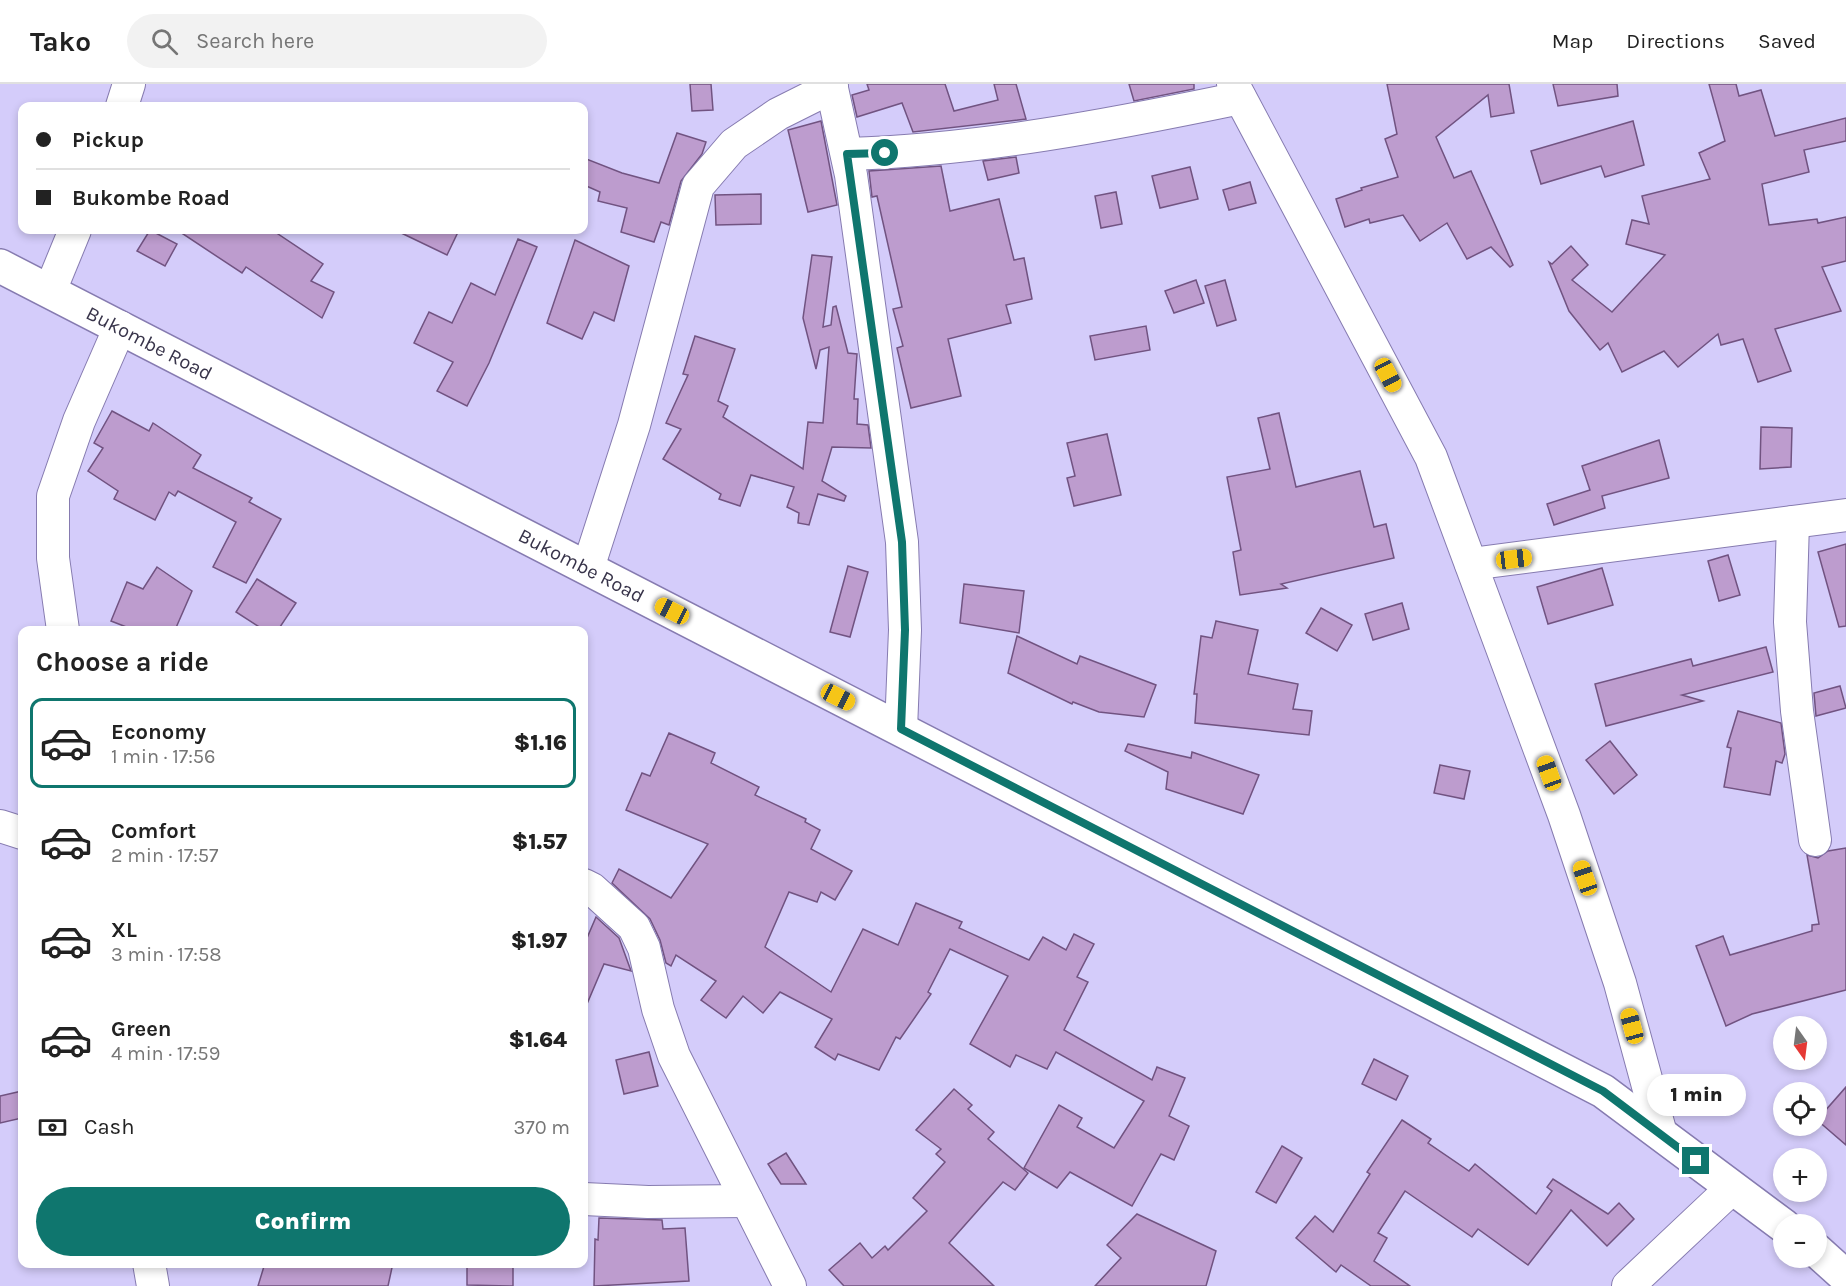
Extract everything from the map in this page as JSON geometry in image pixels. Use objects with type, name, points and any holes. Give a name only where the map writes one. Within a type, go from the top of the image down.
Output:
[{"type":"main road","name":"Bukombe Road","points":[[0,266],[1603,1091],[1773,1218]]},
{"type":"main road","points":[[1827,1260],[1846,1276]]},
{"type":"street","points":[[123,102],[129,84]]},
{"type":"street","points":[[588,568],[634,425],[698,186],[734,144],[778,114],[832,85],[847,154],[902,542],[905,630],[901,729]]},
{"type":"street","points":[[847,154],[904,152],[998,142],[1138,119],[1237,91],[1431,457],[1564,815],[1609,949],[1661,1134]]},
{"type":"street","points":[[50,291],[73,234]]},
{"type":"street","points":[[62,626],[53,558],[53,496],[79,421],[120,327]]},
{"type":"street","points":[[1471,564],[1846,515]]},
{"type":"street","points":[[1793,522],[1790,622],[1797,711],[1815,840]]},
{"type":"street","points":[[0,826],[18,832]]},
{"type":"street","points":[[588,888],[634,927],[644,948],[658,1009],[674,1056],[790,1286]]},
{"type":"street","points":[[1628,1286],[1732,1188]]},
{"type":"street","points":[[588,1199],[648,1202],[747,1201]]},
{"type":"street","points":[[151,1268],[153,1286]]},
{"type":"building","points":[[690,84],[711,84],[713,110],[692,111]]},
{"type":"building","points":[[867,84],[945,84],[954,111],[998,100],[994,84],[1016,84],[1026,119],[913,132],[902,103],[857,117],[852,95],[869,90]]},
{"type":"building","points":[[1129,84],[1194,84],[1194,89],[1134,101]]},
{"type":"building","points":[[1387,84],[1509,84],[1514,113],[1491,117],[1488,95],[1436,137],[1454,178],[1471,171],[1513,265],[1510,267],[1491,247],[1467,259],[1447,223],[1420,241],[1403,215],[1370,223],[1369,219],[1345,227],[1336,199],[1362,190],[1361,188],[1398,177],[1385,139],[1397,134]]},
{"type":"building","points":[[1553,84],[1617,84],[1618,96],[1558,106]]},
{"type":"building","points":[[1709,84],[1736,84],[1739,96],[1761,90],[1775,136],[1846,118],[1846,141],[1804,150],[1809,172],[1762,184],[1769,225],[1817,219],[1818,223],[1846,217],[1846,261],[1822,267],[1841,311],[1775,329],[1791,371],[1758,382],[1743,339],[1721,345],[1718,334],[1678,367],[1664,351],[1622,372],[1608,343],[1600,350],[1569,311],[1549,262],[1552,264],[1571,246],[1588,265],[1572,280],[1612,312],[1665,255],[1626,244],[1632,220],[1649,224],[1642,196],[1710,179],[1699,153],[1725,141]]},
{"type":"building","points":[[821,121],[837,205],[808,212],[788,130]]},
{"type":"building","points":[[1633,121],[1644,165],[1605,177],[1601,166],[1541,184],[1531,151]]},
{"type":"building","points":[[677,133],[706,142],[702,154],[681,181],[669,225],[661,222],[654,242],[621,232],[627,208],[598,201],[600,192],[588,187],[588,160],[622,173],[659,183]]},
{"type":"building","points":[[1016,157],[1019,173],[988,180],[983,161]]},
{"type":"building","points":[[941,166],[950,211],[999,199],[1014,260],[1024,258],[1032,299],[1006,305],[1011,323],[948,339],[961,396],[911,408],[897,348],[903,346],[893,309],[902,307],[877,196],[872,197],[869,171]]},
{"type":"building","points":[[1190,167],[1198,199],[1160,208],[1152,176]]},
{"type":"building","points":[[1250,182],[1256,203],[1229,210],[1223,190]]},
{"type":"building","points":[[1116,192],[1122,224],[1101,228],[1095,196]]},
{"type":"building","points":[[761,194],[761,224],[716,225],[715,195]]},
{"type":"building","points":[[148,234],[158,234],[177,244],[165,266],[137,251]]},
{"type":"building","points":[[183,234],[278,234],[323,264],[311,281],[334,292],[322,318],[246,267],[242,273]]},
{"type":"building","points":[[403,234],[457,234],[447,255]]},
{"type":"building","points":[[518,239],[537,247],[489,363],[467,406],[437,391],[453,362],[414,343],[429,312],[452,323],[471,283],[495,295]]},
{"type":"building","points":[[575,240],[629,266],[614,321],[594,312],[582,339],[547,323]]},
{"type":"building","points":[[812,255],[832,257],[823,327],[831,325],[833,307],[836,306],[848,353],[857,354],[854,399],[858,399],[857,424],[868,425],[871,448],[832,447],[822,481],[846,496],[844,501],[818,494],[809,525],[798,523],[799,513],[787,507],[794,487],[751,475],[740,506],[719,499],[721,494],[663,459],[681,429],[666,423],[688,375],[683,374],[695,336],[735,349],[718,401],[728,406],[723,417],[803,469],[808,422],[823,423],[829,347],[820,350],[816,369],[803,318]]},
{"type":"building","points":[[1196,280],[1204,303],[1174,313],[1165,291]]},
{"type":"building","points":[[1225,280],[1236,320],[1217,326],[1205,286]]},
{"type":"building","points":[[1146,326],[1150,350],[1095,360],[1090,336]]},
{"type":"building","points":[[112,411],[149,431],[153,423],[201,455],[193,468],[252,498],[249,502],[281,519],[246,583],[213,567],[236,522],[178,491],[175,496],[169,492],[155,520],[114,499],[118,491],[88,471],[103,448],[94,443]]},
{"type":"building","points":[[1279,413],[1296,487],[1360,471],[1374,527],[1386,524],[1394,558],[1281,584],[1287,588],[1240,595],[1233,552],[1241,550],[1227,477],[1270,469],[1258,418]]},
{"type":"building","points":[[1761,427],[1792,428],[1791,467],[1760,469]]},
{"type":"building","points":[[1107,434],[1121,495],[1074,506],[1067,478],[1075,476],[1067,443]]},
{"type":"building","points":[[1659,440],[1669,478],[1602,496],[1605,508],[1554,525],[1547,504],[1590,490],[1582,466]]},
{"type":"building","points":[[1846,544],[1846,626],[1839,627],[1818,552]]},
{"type":"building","points":[[1728,555],[1740,595],[1719,601],[1708,561]]},
{"type":"building","points":[[848,566],[868,572],[850,637],[830,632]]},
{"type":"building","points":[[157,567],[192,591],[177,626],[124,626],[111,621],[127,582],[143,589]]},
{"type":"building","points":[[1602,568],[1613,605],[1548,624],[1537,587]]},
{"type":"building","points":[[257,579],[296,603],[281,626],[258,626],[236,612]]},
{"type":"building","points":[[964,584],[1024,591],[1019,633],[960,623]]},
{"type":"building","points":[[1402,603],[1409,629],[1373,640],[1365,614]]},
{"type":"building","points":[[1321,608],[1352,625],[1337,651],[1306,633]]},
{"type":"building","points":[[1216,621],[1258,630],[1248,674],[1298,684],[1293,709],[1312,711],[1309,735],[1195,723],[1197,694],[1194,694],[1201,636],[1212,638]]},
{"type":"building","points":[[1017,636],[1077,664],[1080,656],[1156,685],[1144,717],[1099,712],[1073,702],[1072,704],[1008,673]]},
{"type":"building","points":[[1766,647],[1773,672],[1682,695],[1703,701],[1606,726],[1595,684],[1691,659],[1693,666]]},
{"type":"building","points":[[1840,686],[1846,708],[1816,716],[1814,693]]},
{"type":"building","points":[[1738,711],[1781,723],[1785,754],[1782,763],[1776,761],[1770,795],[1724,787],[1731,748],[1727,747]]},
{"type":"building","points":[[669,733],[715,753],[711,763],[759,787],[755,795],[806,819],[805,822],[820,830],[811,849],[852,871],[835,900],[821,892],[817,902],[789,892],[765,947],[831,992],[863,929],[898,945],[916,903],[962,922],[959,928],[1029,960],[1043,937],[1066,950],[1074,934],[1094,944],[1077,977],[1088,982],[1064,1030],[1152,1080],[1157,1067],[1185,1078],[1169,1116],[1189,1126],[1174,1160],[1161,1154],[1132,1206],[1070,1172],[1057,1188],[1024,1168],[1059,1105],[1082,1118],[1077,1127],[1114,1148],[1144,1101],[1056,1052],[1047,1069],[1016,1055],[1010,1067],[970,1044],[1008,976],[950,949],[928,992],[931,994],[900,1039],[896,1037],[879,1070],[838,1054],[835,1060],[815,1047],[832,1019],[780,992],[763,1013],[743,996],[726,1018],[701,1000],[716,981],[676,955],[671,966],[666,963],[660,940],[650,919],[612,883],[619,869],[671,898],[708,844],[626,810],[642,773],[650,776]]},
{"type":"building","points":[[1610,741],[1637,775],[1614,794],[1586,760]]},
{"type":"building","points":[[1128,744],[1191,758],[1192,752],[1259,775],[1243,814],[1166,789],[1168,772],[1125,751]]},
{"type":"building","points":[[1440,765],[1470,771],[1464,799],[1434,793]]},
{"type":"building","points":[[1846,848],[1846,990],[1752,1014],[1726,1026],[1696,946],[1723,936],[1730,955],[1812,931],[1812,925],[1819,924],[1807,855],[1818,858],[1828,851]]},
{"type":"building","points":[[596,917],[619,938],[631,971],[604,964],[588,1002],[588,936]]},
{"type":"building","points":[[649,1052],[658,1086],[624,1094],[616,1060]]},
{"type":"building","points":[[1374,1059],[1408,1076],[1396,1100],[1362,1084]]},
{"type":"building","points":[[1846,1087],[1846,1145],[1827,1129],[1827,1109]]},
{"type":"building","points":[[954,1089],[972,1105],[968,1109],[994,1132],[988,1139],[1028,1173],[1015,1190],[1003,1182],[949,1243],[994,1286],[844,1286],[829,1270],[860,1243],[872,1258],[885,1246],[888,1250],[927,1211],[913,1198],[945,1162],[936,1154],[941,1149],[916,1130]]},
{"type":"building","points":[[18,1092],[18,1119],[0,1123],[0,1096]]},
{"type":"building","points":[[1402,1120],[1431,1139],[1428,1143],[1469,1171],[1475,1164],[1536,1214],[1552,1191],[1547,1187],[1553,1179],[1608,1214],[1619,1203],[1634,1219],[1607,1246],[1571,1210],[1528,1265],[1478,1229],[1472,1237],[1405,1191],[1378,1233],[1387,1238],[1374,1261],[1410,1286],[1371,1286],[1341,1265],[1336,1272],[1296,1238],[1315,1216],[1333,1232],[1370,1174],[1367,1172]]},
{"type":"building","points":[[1282,1146],[1302,1158],[1276,1203],[1256,1192]]},
{"type":"building","points":[[786,1153],[806,1184],[781,1184],[768,1164]]},
{"type":"building","points":[[1137,1214],[1216,1251],[1206,1286],[1095,1286],[1121,1258],[1107,1245]]},
{"type":"building","points":[[599,1218],[662,1220],[663,1229],[685,1228],[689,1281],[594,1286],[595,1239],[598,1240]]},
{"type":"building","points":[[263,1268],[392,1268],[388,1286],[258,1286]]},
{"type":"building","points":[[467,1268],[513,1268],[513,1286],[467,1285]]},
{"type":"route","points":[[885,153],[847,154],[902,542],[905,630],[901,729],[1603,1091],[1696,1161]]}]
